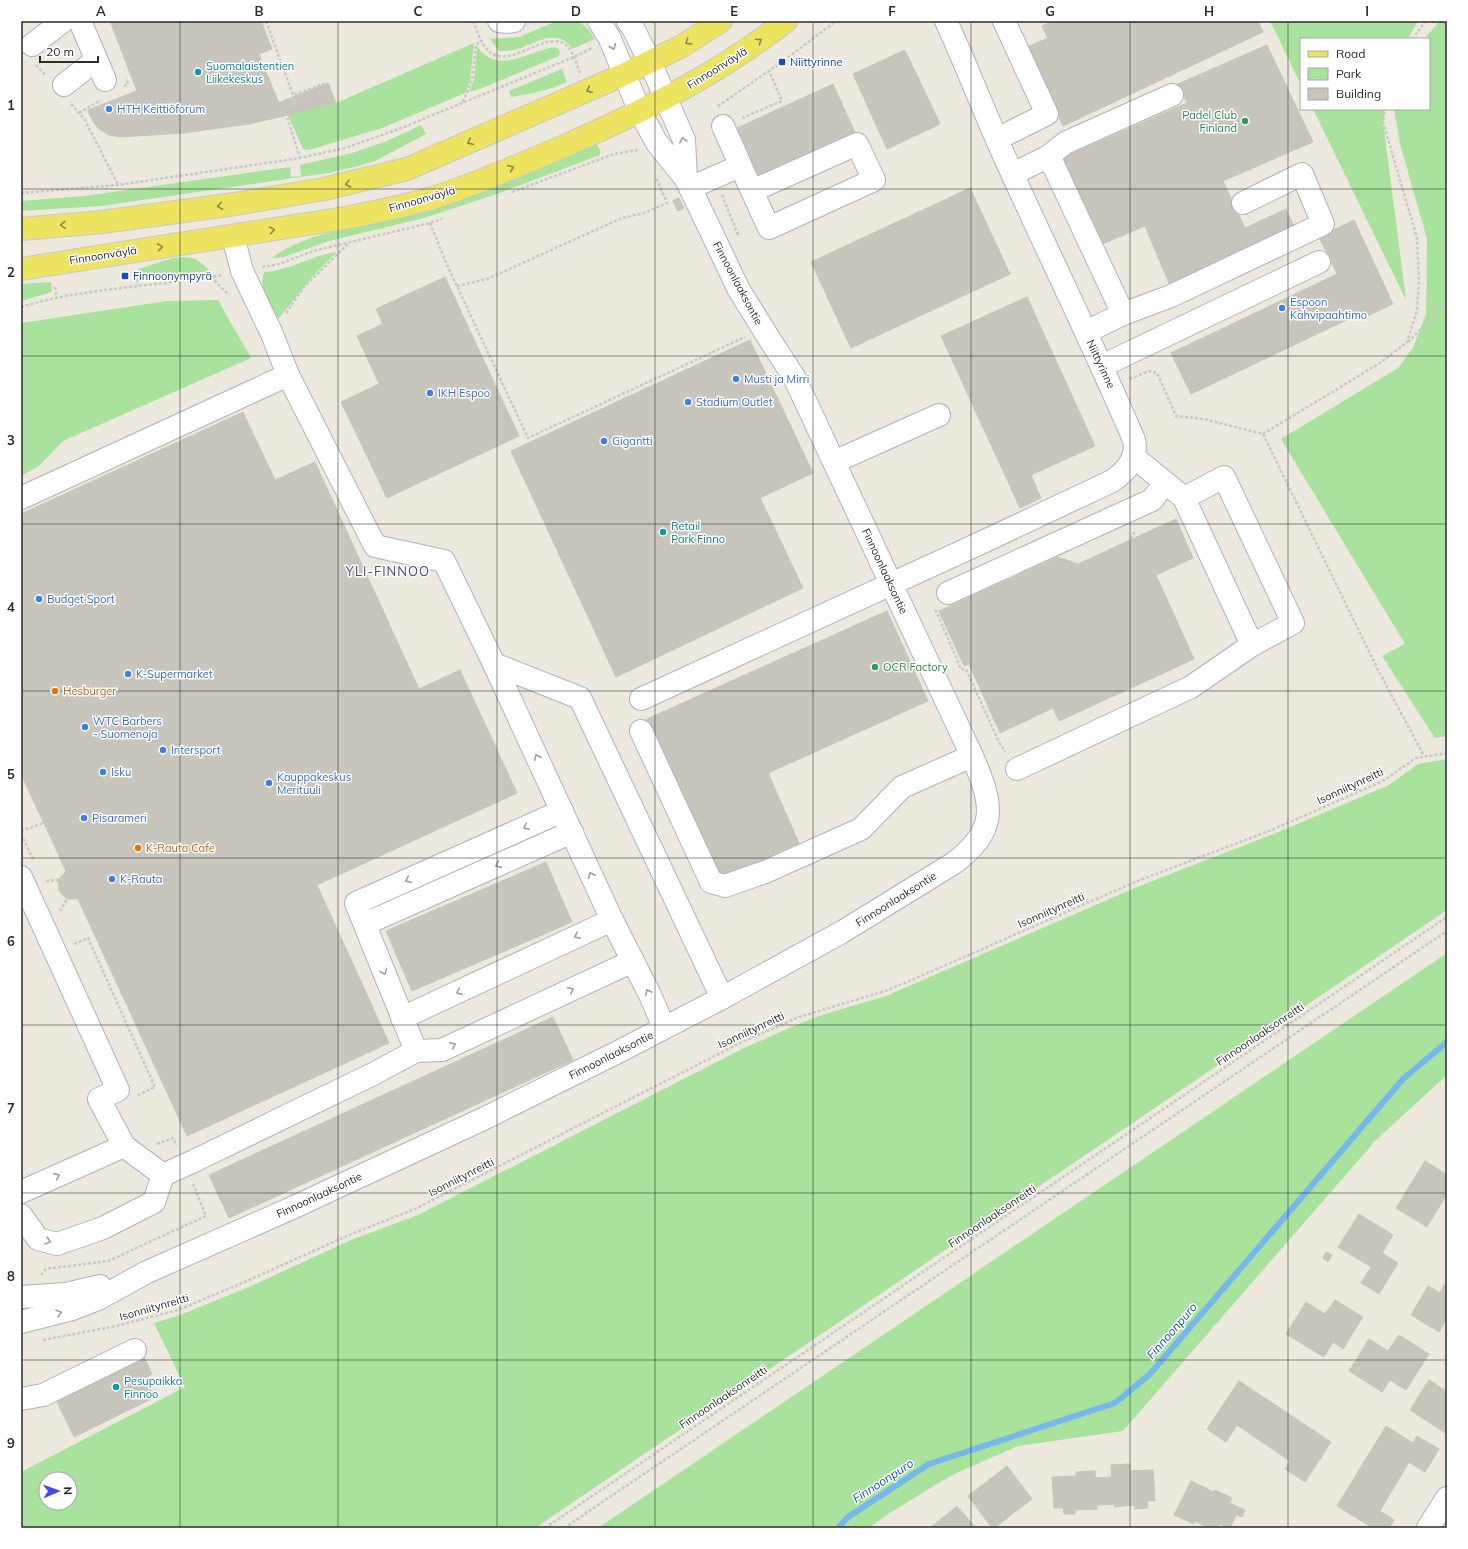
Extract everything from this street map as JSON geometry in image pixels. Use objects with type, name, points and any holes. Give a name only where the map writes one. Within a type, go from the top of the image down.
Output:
[{"type":"main road","points":[[21,229],[102,222],[235,204],[324,190],[408,169],[625,74],[682,46],[720,21]]},
{"type":"main road","name":"Finnoonväylä","points":[[21,269],[345,218],[387,210],[436,197],[488,178],[640,112],[702,79],[767,36],[786,21]]},
{"type":"street","points":[[32,53],[63,21]]},
{"type":"street","points":[[80,21],[105,80]]},
{"type":"street","points":[[499,21],[514,21]]},
{"type":"street","name":"Finnoonlaaksontie","points":[[21,1322],[72,1309],[98,1299],[147,1272],[292,1208],[483,1119],[618,1052],[722,998],[842,932],[954,863],[967,854],[979,840],[989,813],[983,784],[972,756],[794,377],[739,290],[688,184],[657,144],[640,112],[610,39],[599,21]]},
{"type":"street","name":"Finnoonlaaksontie","points":[[628,21],[633,28],[667,98],[684,140],[688,184]]},
{"type":"street","name":"Niittyrinne","points":[[946,21],[997,139],[1112,387],[1134,440],[1136,447],[1134,457]]},
{"type":"street","points":[[997,139],[1046,114],[1009,23]]},
{"type":"street","points":[[60,88],[96,60]]},
{"type":"street","points":[[1013,174],[1049,156],[1065,143],[1172,95]]},
{"type":"street","points":[[723,126],[768,228],[874,180],[857,144],[752,191]]},
{"type":"street","points":[[1049,156],[1123,314]]},
{"type":"street","points":[[688,184],[740,166]]},
{"type":"street","points":[[1086,332],[1123,314],[1171,296],[1323,224],[1302,174],[1243,203]]},
{"type":"street","points":[[233,236],[242,271],[272,334],[288,375],[375,546],[444,562],[494,664],[612,920],[664,1027]]},
{"type":"street","points":[[1102,366],[1319,262]]},
{"type":"street","points":[[21,498],[288,375]]},
{"type":"street","points":[[834,462],[939,415]]},
{"type":"street","points":[[641,699],[1112,481],[1125,471],[1134,457],[1184,498],[1252,645]]},
{"type":"street","points":[[1017,769],[1190,687],[1252,645],[1293,623],[1224,478],[1184,498]]},
{"type":"street","points":[[948,593],[1152,500],[1165,483]]},
{"type":"street","points":[[494,664],[580,698],[722,998]]},
{"type":"street","points":[[641,731],[711,882],[724,886],[766,872],[861,829],[902,788],[972,756]]},
{"type":"street","points":[[416,1051],[356,903],[562,812]]},
{"type":"street","points":[[365,924],[572,832]]},
{"type":"street","points":[[21,877],[118,1090],[99,1099],[124,1146],[163,1175]]},
{"type":"street","points":[[402,1018],[612,920]]},
{"type":"street","points":[[21,1215],[38,1238],[57,1244],[103,1228],[154,1202],[163,1175],[194,1162],[373,1074],[416,1051],[442,1050],[633,961]]},
{"type":"street","points":[[21,1192],[124,1146]]},
{"type":"street","name":"Finnoonlaaksontie","points":[[21,1297],[66,1294],[93,1288],[147,1272]]},
{"type":"street","points":[[21,1399],[43,1396],[135,1350]]},
{"type":"street","points":[[1428,1528],[1447,1498]]},
{"type":"path","points":[[266,21],[293,95],[323,84],[326,92],[284,107],[300,158]]},
{"type":"path","points":[[473,21],[487,50]]},
{"type":"path","points":[[1413,38],[1426,21]]},
{"type":"path","points":[[463,102],[472,80],[476,45],[482,40]]},
{"type":"path","points":[[32,53],[85,120],[118,185]]},
{"type":"path","points":[[21,193],[118,185],[300,158],[345,148],[399,129],[574,57]]},
{"type":"path","points":[[723,126],[782,101],[769,71]]},
{"type":"path","points":[[1385,110],[1383,122],[1417,238],[1419,281],[1417,310],[1407,342]]},
{"type":"path","points":[[457,286],[487,279],[622,218],[644,214],[667,204],[656,176]]},
{"type":"path","points":[[430,223],[457,286],[528,438],[751,335]]},
{"type":"path","points":[[272,334],[304,288],[350,242]]},
{"type":"path","points":[[21,307],[57,298],[242,271]]},
{"type":"path","points":[[136,274],[138,285]]},
{"type":"path","points":[[211,276],[230,296]]},
{"type":"path","points":[[56,287],[57,298]]},
{"type":"path","points":[[1112,387],[1149,371],[1157,373],[1176,416],[1204,419],[1263,434],[1380,363],[1407,342],[1447,302]]},
{"type":"path","points":[[1263,434],[1377,668],[1424,756]]},
{"type":"path","points":[[948,593],[945,606],[936,611],[961,669],[966,669],[999,742],[1017,769]]},
{"type":"path","name":"Isonniitynreitti","points":[[67,1335],[116,1326],[178,1310],[240,1284],[349,1235],[415,1209],[740,1043],[799,1017],[884,991],[907,982],[1135,882],[1274,829],[1383,782],[1416,758],[1447,753]]},
{"type":"path","points":[[21,831],[44,823]]},
{"type":"path","points":[[43,881],[58,880]]},
{"type":"path","points":[[58,913],[68,899]]},
{"type":"path","name":"Finnoonlaaksonreitti","points":[[545,1528],[1447,916]]},
{"type":"path","points":[[564,1528],[1447,931]]},
{"type":"green space","points":[[557,21],[579,23],[587,28],[595,39],[572,49],[566,42],[560,39],[546,38],[516,50],[499,51],[490,39],[519,37]]},
{"type":"green space","points":[[1270,21],[1418,21],[1409,38],[1300,38],[1300,83]]},
{"type":"green space","points":[[1440,21],[1447,21],[1447,736],[1435,738],[1382,656],[1405,644],[1281,439],[1398,368],[1413,348],[1426,314],[1427,239],[1400,144],[1394,110],[1430,110],[1430,38],[1425,38]]},
{"type":"green space","points":[[474,43],[470,81],[465,93],[382,128],[308,150],[303,149],[288,115],[336,103]]},
{"type":"green space","points":[[477,46],[485,55],[494,60],[503,61],[513,60],[554,47],[558,48],[560,52],[559,56],[480,89],[469,92],[474,80]]},
{"type":"green space","points":[[562,69],[567,82],[540,91],[511,97],[509,91]]},
{"type":"green space","points":[[1313,110],[1385,110],[1383,122],[1406,300]]},
{"type":"green space","points":[[421,125],[426,134],[375,161],[328,173],[101,206],[21,211],[21,201],[84,196],[290,167],[291,177],[301,176],[300,165],[352,153],[387,141]]},
{"type":"green space","points":[[596,143],[600,150],[600,155],[494,195],[424,218],[329,241],[284,257],[272,258],[299,243],[329,232],[409,215],[496,187]]},
{"type":"green space","points":[[335,252],[336,253],[312,277],[279,318],[270,311],[265,301],[263,291],[264,272],[282,269]]},
{"type":"green space","points":[[186,257],[196,259],[211,271],[138,278],[138,269],[173,258]]},
{"type":"green space","points":[[51,282],[52,292],[21,301],[21,284]]},
{"type":"green space","points":[[218,300],[251,358],[63,441],[39,466],[21,476],[21,323],[167,301]]},
{"type":"green space","points":[[1447,759],[1447,910],[535,1528],[21,1528],[21,1472],[185,1387],[154,1323],[180,1315],[249,1287],[351,1240],[418,1215],[744,1048],[801,1023],[825,1014],[886,996],[1137,887],[1276,833],[1389,785],[1418,764]]},
{"type":"green space","points":[[1447,953],[1447,1075],[1376,1140],[1123,1431],[1018,1446],[952,1475],[888,1514],[869,1528],[598,1528]]},
{"type":"building","name":"Suomalaistentien Liikekeskus","points":[[110,21],[261,21],[272,49],[259,54],[284,116],[249,124],[183,133],[121,137],[109,135],[99,129],[92,120],[88,110],[137,91]]},
{"type":"building","points":[[1053,21],[1258,21],[1263,32],[1063,126],[1027,47],[1048,38],[1042,26]]},
{"type":"building","points":[[1267,45],[1313,142],[1223,181],[1245,228],[1286,209],[1296,231],[1171,288],[1145,226],[1100,245],[1060,159],[1187,103],[1178,84]]},
{"type":"building","points":[[905,50],[940,124],[887,149],[853,74]]},
{"type":"building","points":[[328,83],[336,103],[284,116],[278,103]]},
{"type":"building","points":[[833,84],[857,137],[759,181],[735,129]]},
{"type":"building","points":[[970,188],[1010,274],[851,348],[811,262]]},
{"type":"building","points":[[679,198],[684,208],[678,211],[673,201]]},
{"type":"building","points":[[1354,220],[1393,304],[1359,320],[1357,315],[1191,394],[1171,353],[1337,274],[1319,237]]},
{"type":"building","name":"IKH Espoo","points":[[445,277],[519,436],[387,498],[341,402],[379,384],[357,336],[383,324],[376,309]]},
{"type":"building","points":[[1027,297],[1095,446],[1031,475],[1041,498],[1020,508],[941,336]]},
{"type":"building","name":"Retail Park Finno","points":[[750,340],[813,473],[760,498],[803,588],[616,677],[511,451]]},
{"type":"building","name":"Kauppakeskus Merituuli","points":[[243,412],[275,480],[315,462],[419,689],[460,670],[517,793],[317,885],[389,1043],[187,1136],[78,899],[67,899],[59,891],[58,880],[66,871],[21,774],[21,514]]},
{"type":"building","points":[[1176,519],[1193,558],[1156,575],[1194,659],[1059,721],[1053,708],[1000,733],[969,664],[964,666],[939,611],[1058,557],[1078,564]]},
{"type":"building","points":[[887,611],[928,701],[768,773],[799,843],[719,880],[647,719]]},
{"type":"building","points":[[546,862],[572,922],[412,991],[386,931]]},
{"type":"building","points":[[553,1017],[573,1060],[229,1218],[209,1175]]},
{"type":"building","points":[[1425,1161],[1447,1175],[1447,1194],[1427,1227],[1396,1208]]},
{"type":"building","points":[[1359,1214],[1393,1235],[1382,1253],[1398,1263],[1379,1294],[1361,1283],[1371,1267],[1338,1247]]},
{"type":"building","points":[[1326,1252],[1332,1255],[1328,1262],[1323,1258]]},
{"type":"building","points":[[1444,1285],[1447,1287],[1447,1318],[1439,1332],[1411,1315],[1428,1286],[1440,1293]]},
{"type":"building","points":[[1335,1300],[1363,1317],[1343,1349],[1333,1342],[1324,1357],[1286,1334],[1306,1302],[1325,1314]]},
{"type":"building","points":[[1399,1335],[1429,1354],[1406,1390],[1390,1380],[1382,1392],[1349,1371],[1369,1339],[1388,1351]]},
{"type":"building","name":"Pesupaikka Finnoo","points":[[144,1357],[152,1374],[146,1378],[155,1397],[74,1437],[56,1400]]},
{"type":"building","points":[[1429,1380],[1446,1391],[1447,1390],[1447,1434],[1410,1410]]},
{"type":"building","points":[[1239,1381],[1331,1442],[1305,1482],[1285,1469],[1290,1461],[1237,1425],[1226,1442],[1207,1429]]},
{"type":"building","points":[[1386,1426],[1413,1443],[1417,1436],[1439,1449],[1425,1472],[1409,1462],[1380,1511],[1394,1520],[1389,1528],[1373,1528],[1337,1506]]},
{"type":"building","points":[[1130,1464],[1130,1471],[1153,1470],[1155,1501],[1147,1501],[1148,1508],[1135,1509],[1135,1505],[1114,1507],[1111,1465]]},
{"type":"building","points":[[1007,1466],[1032,1499],[992,1528],[968,1496]]},
{"type":"building","points":[[1095,1471],[1097,1509],[1075,1510],[1075,1514],[1064,1514],[1063,1508],[1054,1508],[1052,1477],[1076,1476],[1076,1472]]},
{"type":"building","points":[[1112,1477],[1114,1504],[1097,1505],[1095,1478]]},
{"type":"building","points":[[1191,1481],[1214,1492],[1215,1490],[1232,1498],[1218,1528],[1209,1528],[1195,1521],[1194,1524],[1174,1515]]},
{"type":"building","points":[[1230,1503],[1245,1510],[1242,1517],[1236,1515],[1230,1528],[1228,1528],[1220,1524]]},
{"type":"building","points":[[957,1506],[976,1528],[930,1528]]},
{"type":"waterway","name":"Finnoonpuro","points":[[838,1528],[848,1517],[929,1464],[1115,1403],[1150,1374],[1403,1079],[1447,1042]]},
{"type":"place","name":"Niittyrinne","points":[[782,62]]},
{"type":"place","name":"Suomalaistentien Liikekeskus","points":[[198,72]]},
{"type":"place","name":"HTH Keittiöforum","points":[[109,109]]},
{"type":"place","name":"Padel Club Finland","points":[[1245,121]]},
{"type":"place","name":"Finnoonympyrä","points":[[125,276]]},
{"type":"place","name":"Espoon Kahvipaahtimo","points":[[1282,308]]},
{"type":"place","name":"Musti ja Mirri","points":[[736,379]]},
{"type":"place","name":"IKH Espoo","points":[[430,393]]},
{"type":"place","name":"Stadium Outlet","points":[[688,402]]},
{"type":"place","name":"Gigantti","points":[[604,441]]},
{"type":"place","name":"Retail Park Finno","points":[[663,532]]},
{"type":"place","name":"Budget Sport","points":[[39,599]]},
{"type":"place","name":"OCR Factory","points":[[875,667]]},
{"type":"place","name":"K-Supermarket","points":[[128,674]]},
{"type":"place","name":"Hesburger","points":[[55,691]]},
{"type":"place","name":"WTC Barbers - Suomenoja","points":[[85,727]]},
{"type":"place","name":"Intersport","points":[[163,750]]},
{"type":"place","name":"Isku","points":[[103,772]]},
{"type":"place","name":"Kauppakeskus Merituuli","points":[[269,783]]},
{"type":"place","name":"Pisarameri","points":[[84,818]]},
{"type":"place","name":"K-Rauta Cafe","points":[[138,848]]},
{"type":"place","name":"K-Rauta","points":[[112,879]]},
{"type":"place","name":"Pesupaikka Finnoo","points":[[116,1387]]},
{"type":"district","name":"YLI-FINNOO","points":[[388,571]]}]
